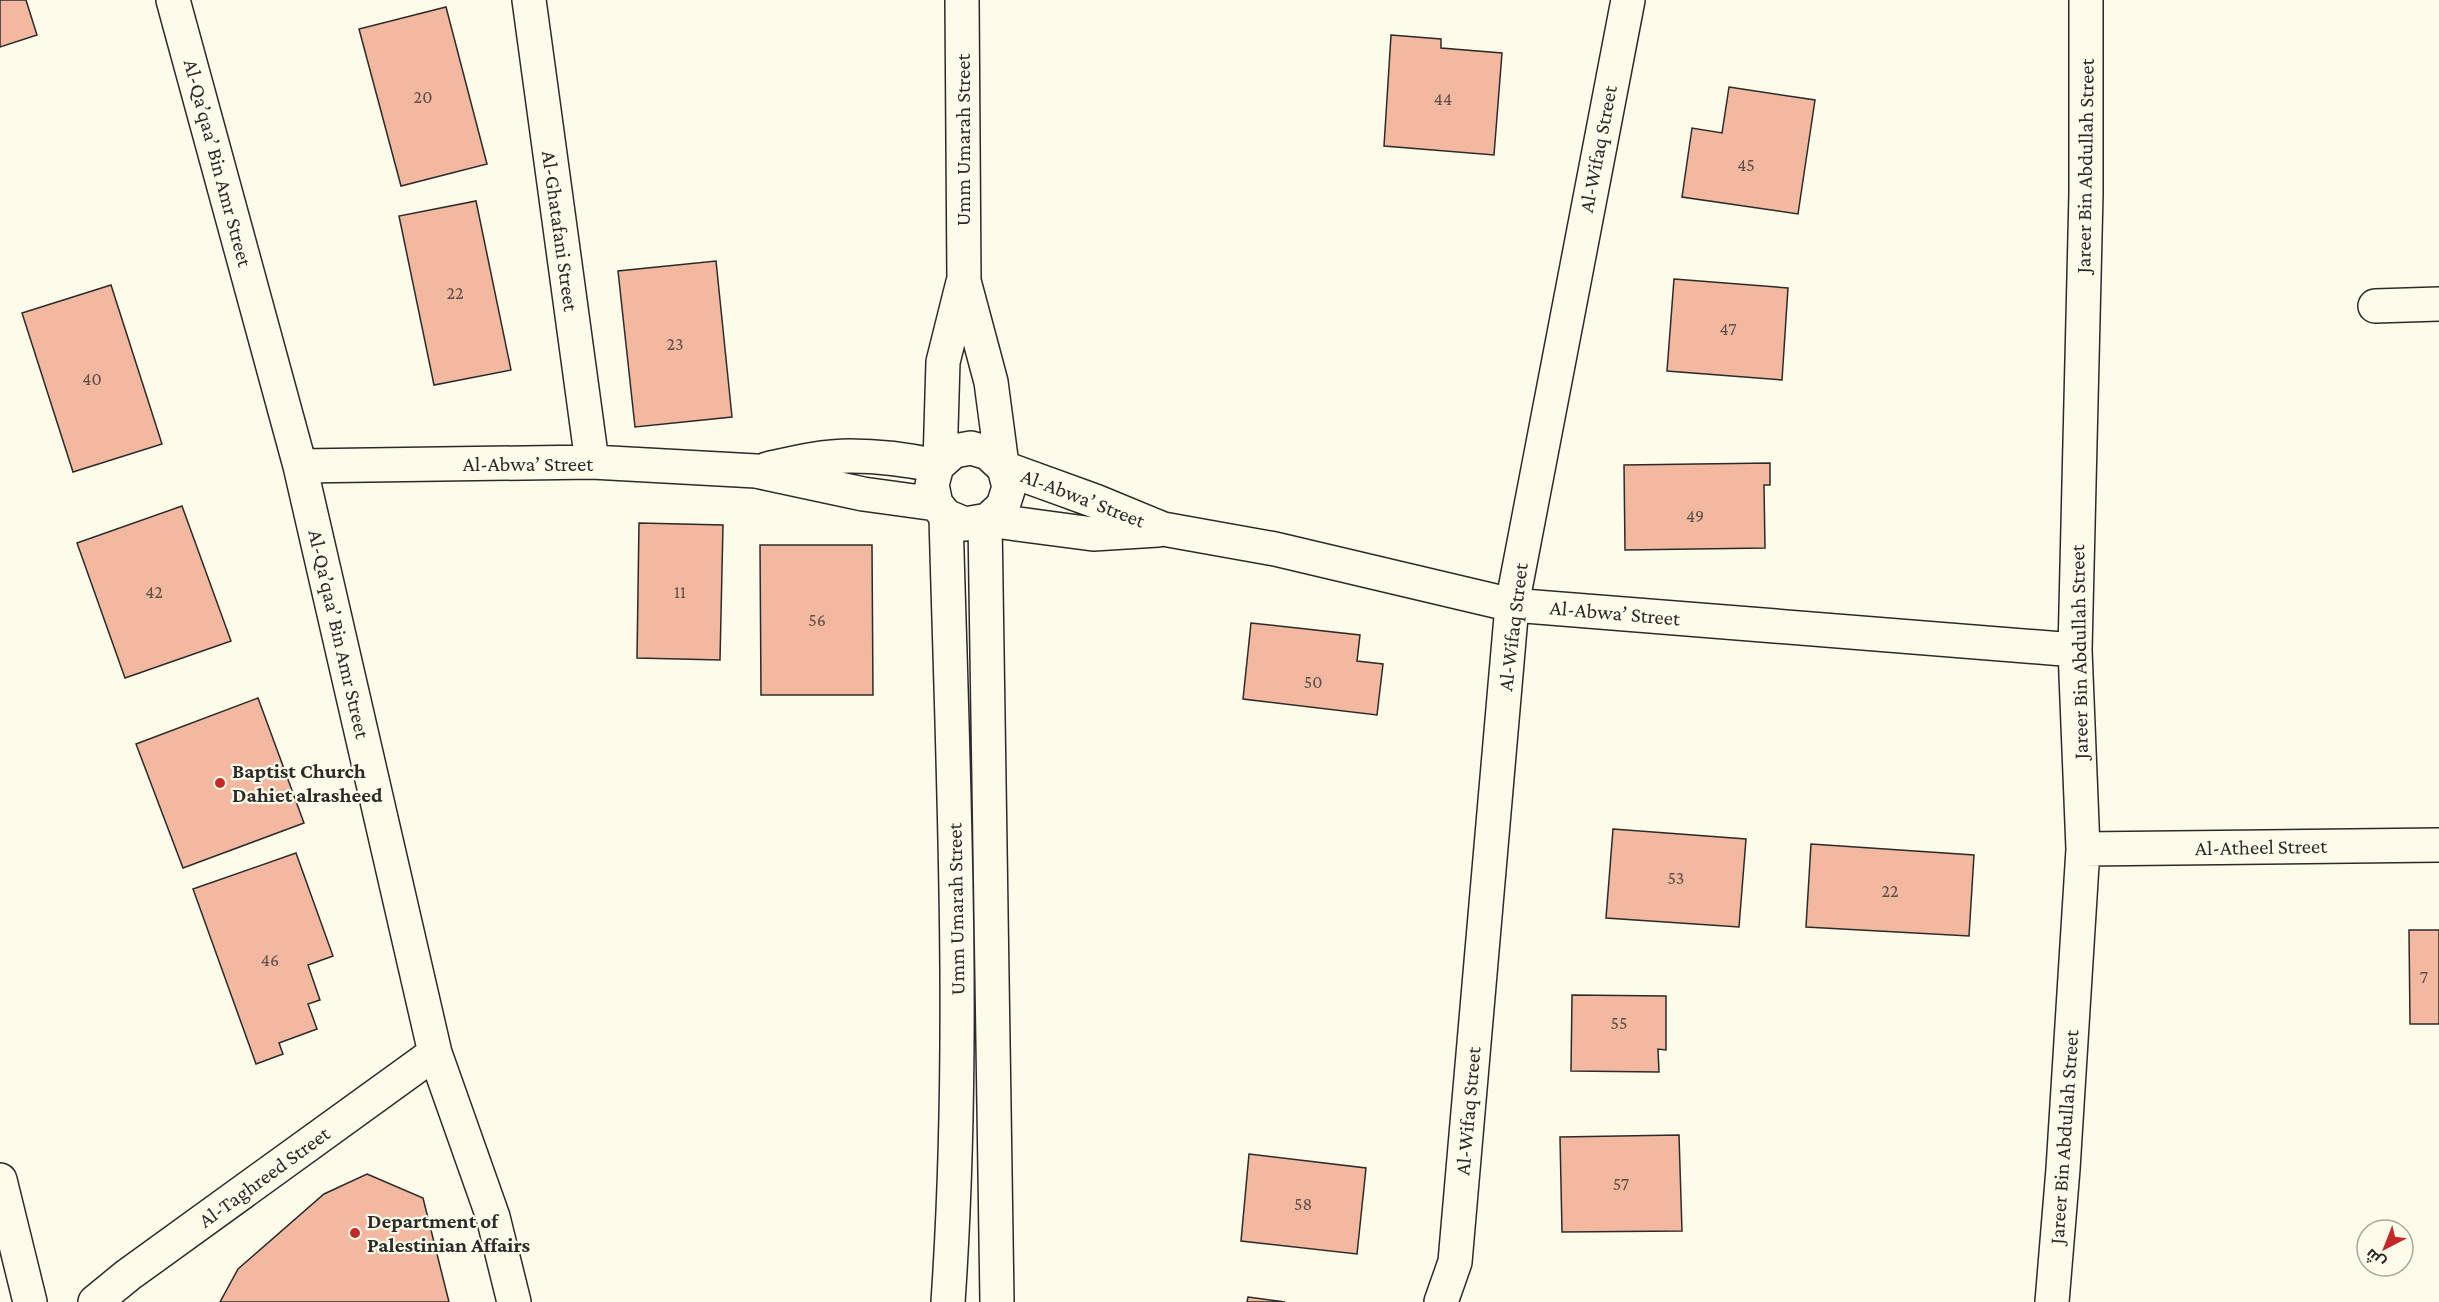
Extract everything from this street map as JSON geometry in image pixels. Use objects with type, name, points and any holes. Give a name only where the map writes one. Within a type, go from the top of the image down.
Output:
[{"type":"street","name":"Al-Qa’qaa’ Bin Amr Street","points":[[173,0],[300,466],[435,1053],[492,1217],[514,1302]]},
{"type":"street","name":"Al-Ghatafani Street","points":[[529,0],[592,462]]},
{"type":"street","name":"Umm Umarah Street","points":[[962,0],[964,280],[991,382],[1003,466]]},
{"type":"street","name":"Al-Wifaq Street","points":[[1441,1302],[1455,1262],[1512,605],[1628,0]]},
{"type":"street","name":"Jareer Bin Abdullah Street","points":[[2052,1302],[2063,1169],[2083,849],[2075,650],[2086,194],[2086,0]]},
{"type":"street","name":"Umm Umarah Street","points":[[939,465],[943,362],[964,280]]},
{"type":"street","points":[[2375,306],[2439,304]]},
{"type":"street","points":[[971,448],[988,453],[1003,466],[1009,487],[1002,506],[987,521],[965,524],[941,510],[932,485],[939,465],[954,451],[971,448]]},
{"type":"street","name":"Al-Abwa’ Street","points":[[756,471],[816,459],[850,456],[939,465]]},
{"type":"street","name":"Al-Abwa’ Street","points":[[300,466],[592,462],[756,471],[941,510]]},
{"type":"street","name":"Al-Abwa’ Street","points":[[1003,466],[1163,530]]},
{"type":"street","name":"Umm Umarah Street","points":[[941,510],[958,999],[954,1213],[948,1302]]},
{"type":"street","name":"Al-Abwa’ Street","points":[[987,521],[1093,534],[1163,530],[1275,549],[1512,605],[2075,650]]},
{"type":"street","name":"Umm Umarah Street","points":[[987,521],[997,1302]]},
{"type":"street","name":"Al-Atheel Street","points":[[2083,849],[2439,845]]},
{"type":"street","points":[[958,999],[993,998]]},
{"type":"street","name":"Al-Taghreed Street","points":[[95,1302],[128,1275],[435,1053]]},
{"type":"street","points":[[0,1180],[30,1302]]},
{"type":"street","name":"Al-Wifaq Street","points":[[1455,1262],[1467,1302]]},
{"type":"building","points":[[0,0],[26,0],[37,35],[0,47]]},
{"type":"building","points":[[446,7],[487,164],[401,186],[359,29]]},
{"type":"building","points":[[1391,35],[1441,39],[1441,48],[1502,53],[1494,155],[1384,146]]},
{"type":"building","points":[[1729,87],[1815,100],[1798,214],[1682,197],[1692,128],[1722,133]]},
{"type":"building","points":[[476,201],[511,370],[434,385],[399,216]]},
{"type":"building","points":[[716,261],[732,417],[635,427],[618,271]]},
{"type":"building","points":[[1674,279],[1788,288],[1782,380],[1667,371]]},
{"type":"building","points":[[111,285],[162,444],[73,472],[22,313]]},
{"type":"building","points":[[1770,463],[1770,485],[1764,485],[1765,548],[1625,550],[1624,465]]},
{"type":"building","points":[[182,506],[231,641],[125,678],[77,543]]},
{"type":"building","points":[[639,523],[723,525],[720,660],[637,658]]},
{"type":"building","points":[[760,545],[872,545],[873,695],[761,695]]},
{"type":"building","points":[[1251,623],[1360,635],[1357,661],[1383,664],[1377,715],[1243,699]]},
{"type":"building","name":"Baptist Church Dahiet alrasheed","points":[[258,698],[304,823],[183,868],[136,744]]},
{"type":"building","points":[[1613,829],[1746,839],[1739,927],[1606,918]]},
{"type":"building","points":[[1811,844],[1974,855],[1969,936],[1806,927]]},
{"type":"building","points":[[296,853],[333,956],[308,965],[320,1000],[308,1004],[317,1029],[279,1043],[283,1054],[256,1064],[193,889]]},
{"type":"building","points":[[2409,930],[2439,930],[2439,1024],[2410,1024]]},
{"type":"building","points":[[1572,995],[1666,996],[1666,1050],[1658,1049],[1659,1072],[1571,1071]]},
{"type":"building","points":[[1679,1135],[1682,1231],[1562,1232],[1560,1137]]},
{"type":"building","points":[[1249,1154],[1366,1168],[1357,1254],[1241,1241]]},
{"type":"building","name":"Department of Palestinian Affairs","points":[[367,1174],[423,1198],[449,1302],[220,1302],[238,1269],[324,1194]]},
{"type":"building","points":[[1248,1297],[1285,1302],[1247,1302]]},
{"type":"place","name":"Baptist Church Dahiet alrasheed","points":[[220,783]]},
{"type":"place","name":"Department of Palestinian Affairs","points":[[355,1233]]}]
